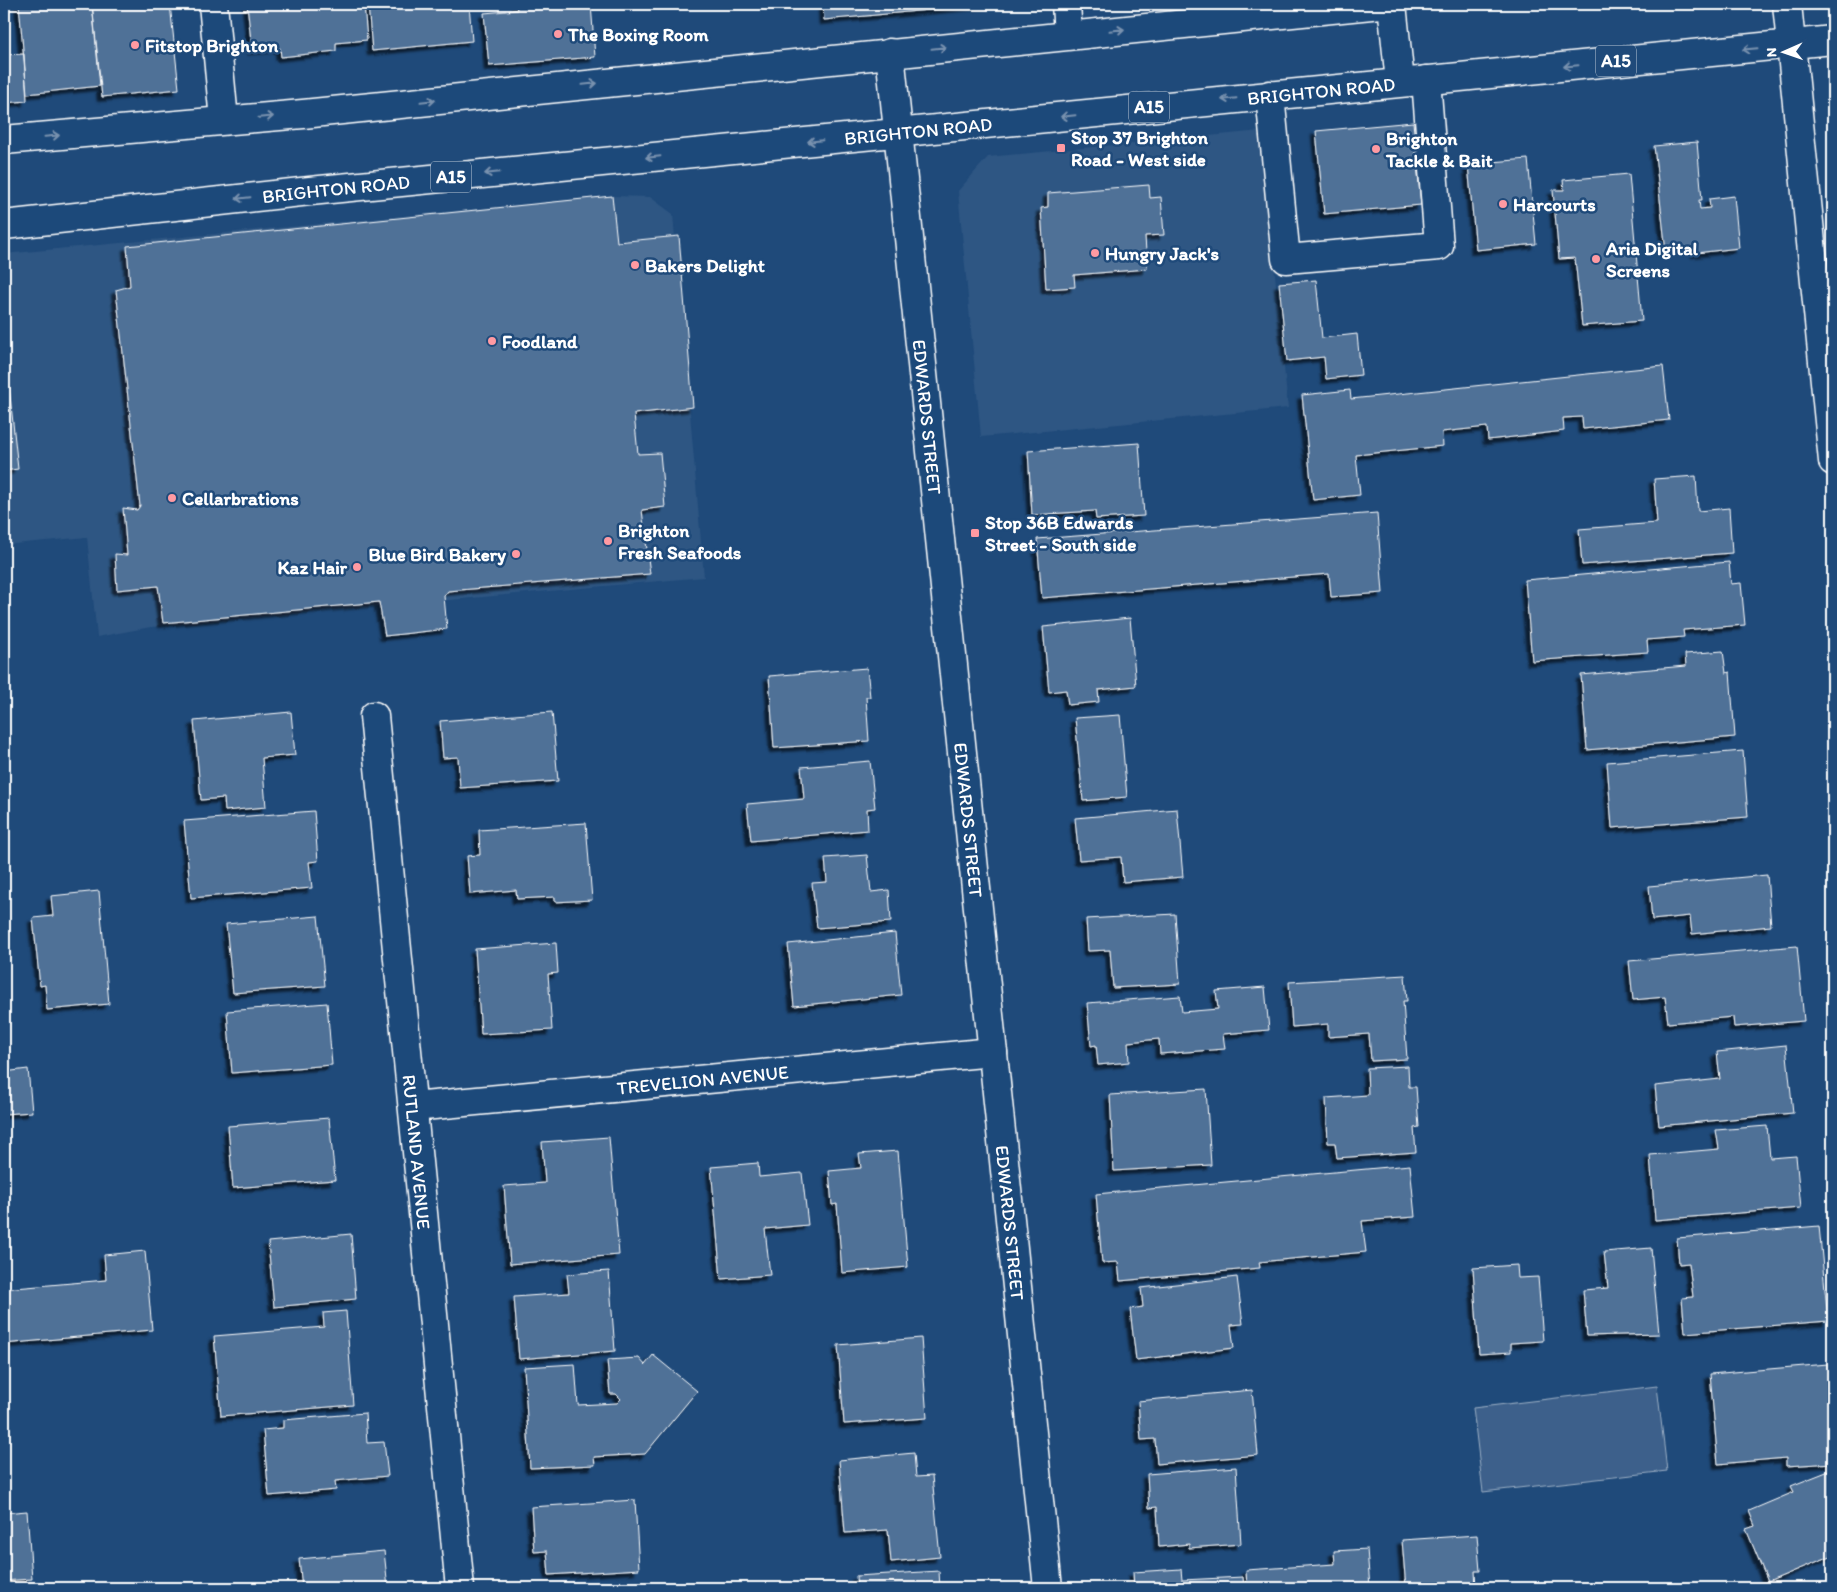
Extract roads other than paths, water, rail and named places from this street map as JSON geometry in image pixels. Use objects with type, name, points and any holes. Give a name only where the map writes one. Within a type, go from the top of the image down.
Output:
[{"type":"street","points":[[213,4],[224,120]]},
{"type":"street","points":[[1066,4],[1068,35]]},
{"type":"street","points":[[4,140],[224,120],[1381,4]]},
{"type":"street","points":[[1270,95],[1286,259],[1439,246],[1413,81],[1392,4]]},
{"type":"street","points":[[1787,4],[1833,461]]},
{"type":"street","name":"BRIGHTON ROAD","points":[[4,225],[310,191],[1833,40]]},
{"type":"street","name":"EDWARDS STREET","points":[[890,53],[1048,1588]]},
{"type":"street","name":"RUTLAND AVENUE","points":[[374,716],[460,1588]]},
{"type":"street","name":"TREVELION AVENUE","points":[[413,1107],[993,1052]]},
{"type":"place","name":"The Boxing Room","points":[[558,34]]},
{"type":"place","name":"Fitstop Brighton","points":[[135,45]]},
{"type":"place","name":"Stop 37 Brighton Road - West side","points":[[1061,148]]},
{"type":"place","name":"Brighton Tackle & Bait","points":[[1376,149]]},
{"type":"place","name":"Harcourts","points":[[1503,204]]},
{"type":"place","name":"Hungry Jack's","points":[[1095,253]]},
{"type":"place","name":"Aria Digital Screens","points":[[1596,259]]},
{"type":"place","name":"Bakers Delight","points":[[635,265]]},
{"type":"place","name":"Foodland","points":[[492,341]]},
{"type":"place","name":"Cellarbrations","points":[[172,498]]},
{"type":"place","name":"Stop 36B Edwards Street - South side","points":[[975,533]]},
{"type":"place","name":"Brighton Fresh Seafoods","points":[[608,541]]},
{"type":"place","name":"Blue Bird Bakery","points":[[516,554]]},
{"type":"place","name":"Kaz Hair","points":[[357,567]]}]
